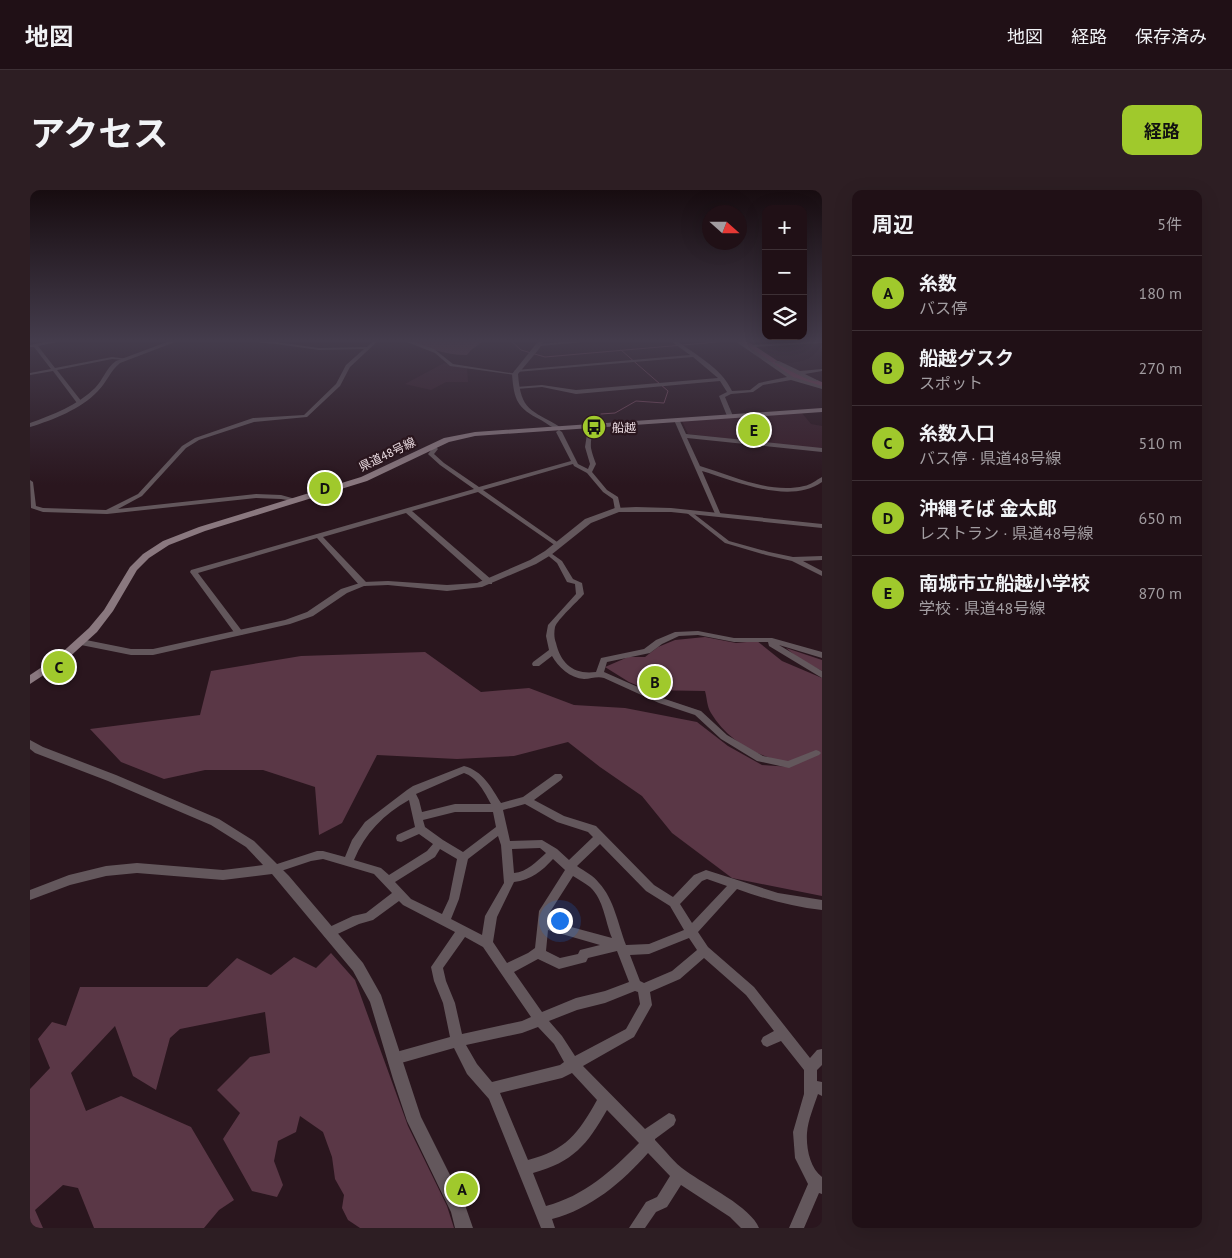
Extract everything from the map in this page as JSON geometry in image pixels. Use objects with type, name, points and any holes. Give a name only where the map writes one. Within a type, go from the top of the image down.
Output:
[{"type":"main road","name":"県道48号線","points":[[30,680],[81,642],[104,618],[133,569],[154,550],[191,533],[364,479],[432,446],[475,434],[559,430],[587,426],[822,410]]},
{"type":"street","points":[[67,387],[79,402]]},
{"type":"street","points":[[30,425],[79,402],[98,387]]},
{"type":"street","points":[[107,512],[140,495],[184,447],[197,439],[253,420],[304,416],[334,387]]},
{"type":"street","points":[[523,387],[516,388],[518,403],[559,430],[573,462],[589,472],[605,491],[616,498],[618,510]]},
{"type":"street","points":[[551,387],[581,392],[630,387]]},
{"type":"street","points":[[728,387],[730,393]]},
{"type":"street","points":[[730,416],[722,398],[730,393],[751,391],[756,387]]},
{"type":"street","points":[[677,420],[686,436],[718,515]]},
{"type":"street","points":[[587,426],[590,434],[588,447],[593,464],[589,472]]},
{"type":"street","points":[[686,436],[822,450]]},
{"type":"street","points":[[432,446],[435,449],[431,454],[442,464],[480,488],[558,545]]},
{"type":"street","points":[[239,633],[194,572],[573,462]]},
{"type":"street","points":[[699,468],[731,479],[779,490],[805,488],[822,480]]},
{"type":"street","points":[[30,484],[33,507],[43,510],[107,512],[256,496],[281,497],[297,501]]},
{"type":"street","points":[[81,642],[121,651],[142,652],[170,649],[301,617],[322,608],[344,591],[363,584],[388,583],[447,588],[468,587],[489,582],[548,553],[588,521],[618,510],[647,508],[822,526]]},
{"type":"street","points":[[408,511],[489,582]]},
{"type":"street","points":[[689,512],[727,542],[793,559],[822,558]]},
{"type":"street","points":[[319,536],[363,584]]},
{"type":"street","points":[[548,553],[560,562],[570,580],[578,583],[580,588],[580,594],[552,625],[550,636],[553,651],[560,663],[570,671],[589,676],[599,674],[629,685],[662,701],[698,713],[724,737],[760,759],[790,765],[816,753]]},
{"type":"street","points":[[793,559],[822,574]]},
{"type":"street","points":[[599,674],[604,660],[647,651],[659,642],[678,634],[698,633],[734,640],[772,640],[822,655]]},
{"type":"street","points":[[772,640],[772,644],[789,656],[822,675]]},
{"type":"street","points":[[536,664],[553,651]]},
{"type":"street","points":[[30,744],[39,750],[96,771],[215,822],[250,844],[276,869],[358,967],[376,1000],[415,1121],[455,1203],[464,1228]]},
{"type":"street","points":[[348,862],[356,843],[369,825],[410,793],[464,769],[472,772],[487,788],[497,808],[506,845],[509,878],[509,883],[492,916],[487,943]]},
{"type":"street","points":[[419,818],[455,808],[497,808],[526,800],[558,778]]},
{"type":"street","points":[[410,793],[414,800],[420,829],[463,857]]},
{"type":"street","points":[[526,800],[561,818],[592,829],[650,888],[674,903],[704,951],[750,991],[810,1068],[816,1087],[811,1094],[800,1132],[802,1158],[812,1178],[819,1184],[796,1228]]},
{"type":"street","points":[[401,838],[420,829]]},
{"type":"street","points":[[444,921],[454,899],[463,857],[502,830]]},
{"type":"street","points":[[505,970],[540,951],[545,911],[570,868],[600,838]]},
{"type":"street","points":[[388,881],[431,854],[439,843]]},
{"type":"street","points":[[490,1089],[545,1076],[574,1066],[630,1033],[646,1005],[612,924],[607,903],[595,885],[570,868],[542,844],[506,845]]},
{"type":"street","points":[[509,878],[517,878],[536,870],[553,852]]},
{"type":"street","points":[[30,895],[69,880],[106,871],[137,868],[223,875],[276,869],[323,855],[377,871],[407,902],[487,943],[539,1019],[558,1040],[574,1066],[679,1175],[735,1212],[752,1228]]},
{"type":"street","points":[[674,903],[698,878],[706,874],[792,902],[822,905]]},
{"type":"street","points":[[543,924],[621,947],[649,949],[691,932],[735,884]]},
{"type":"street","points":[[328,932],[357,919],[370,917],[400,894]]},
{"type":"street","points":[[463,930],[437,966],[440,981],[449,1003],[457,1041],[472,1069],[494,1094],[548,1228]]},
{"type":"street","points":[[537,952],[559,964],[582,958],[584,954],[621,947]]},
{"type":"street","points":[[394,1059],[457,1041],[522,1027],[576,1004],[605,998],[676,975],[704,951]]},
{"type":"street","points":[[766,1041],[784,1033]]},
{"type":"street","points":[[810,1068],[822,1055]]},
{"type":"street","points":[[524,1168],[545,1163],[574,1148],[591,1125],[606,1098]]},
{"type":"street","points":[[542,1214],[558,1211],[581,1201],[620,1173],[647,1140],[669,1120]]},
{"type":"street","points":[[636,1228],[651,1207],[662,1202],[679,1175]]},
{"type":"shaded area","points":[[420,387],[436,387],[431,390]]},
{"type":"shaded area","points":[[802,413],[811,424],[822,426],[822,449],[688,434],[682,421]]},
{"type":"shaded area","points":[[705,637],[736,643],[757,641],[782,661],[822,678],[822,896],[732,878],[672,833],[642,796],[568,742],[514,756],[457,759],[377,755],[342,823],[319,835],[315,787],[263,770],[205,770],[164,779],[121,762],[90,729],[200,715],[211,671],[301,656],[425,652],[481,692],[529,688],[574,705],[625,708],[697,722],[728,746],[762,765],[791,767],[787,762],[765,756],[734,739],[718,723],[710,711],[705,691],[648,690],[629,682],[605,667],[628,657],[645,657],[658,647],[675,640]]},
{"type":"shaded area","points":[[786,648],[822,660],[822,671],[798,658]]},
{"type":"shaded area","points":[[331,953],[355,980],[408,1126],[447,1206],[454,1228],[360,1228],[348,1220],[342,1208],[344,1195],[335,1179],[332,1157],[323,1132],[300,1116],[296,1132],[278,1141],[274,1161],[283,1185],[277,1197],[252,1191],[223,1139],[240,1113],[217,1090],[250,1057],[270,1053],[265,1012],[180,1029],[170,1038],[156,1090],[133,1076],[115,1026],[71,1073],[86,1111],[121,1096],[191,1127],[234,1200],[219,1210],[204,1228],[94,1228],[78,1188],[63,1185],[35,1210],[43,1228],[30,1228],[30,1089],[50,1068],[38,1039],[52,1022],[66,1026],[80,987],[207,987],[237,958],[271,975],[294,957],[316,968]]},
{"type":"waterway","points":[[601,414],[615,413],[636,401],[664,403],[668,391],[664,387]]},
{"type":"place","name":"船越","points":[[594,427]]},
{"type":"place","name":"南城市立船越小学校","points":[[754,430]]},
{"type":"place","name":"沖縄そば 金太郎","points":[[325,488]]},
{"type":"place","name":"糸数入口","points":[[59,667]]},
{"type":"place","name":"船越グスク","points":[[655,682]]},
{"type":"place","name":"糸数","points":[[462,1189]]}]
